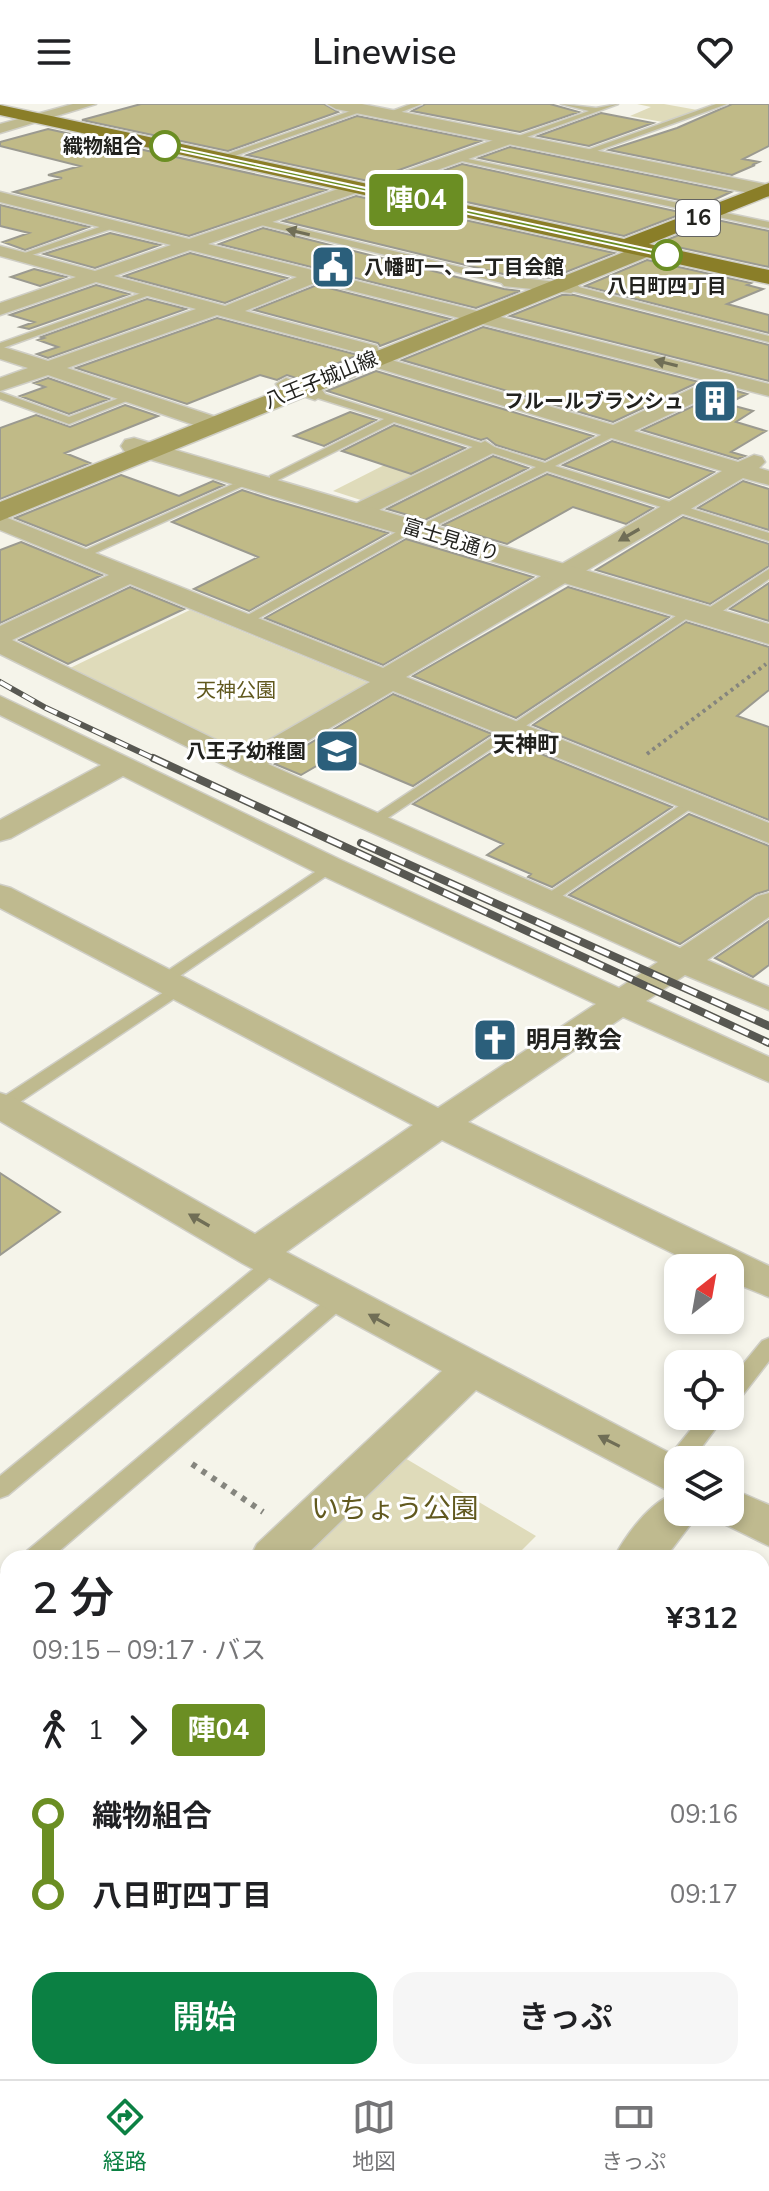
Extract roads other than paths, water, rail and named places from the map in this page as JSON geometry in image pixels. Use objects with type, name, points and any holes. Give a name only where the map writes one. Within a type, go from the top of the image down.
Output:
[{"type":"highway","points":[[0,110],[635,248]]},
{"type":"highway","name":"16","points":[[635,248],[768,193]]},
{"type":"highway","name":"16","points":[[635,248],[769,277]]},
{"type":"main road","name":"八王子城山線","points":[[473,314],[519,284],[635,248]]},
{"type":"main road","name":"八王子城山線","points":[[0,500],[300,389],[370,355],[473,314],[563,286],[635,248]]},
{"type":"main road","name":"八王子城山線","points":[[0,512],[141,448]]},
{"type":"street","points":[[0,129],[89,104]]},
{"type":"street","points":[[336,104],[768,193]]},
{"type":"street","points":[[0,309],[256,221],[514,139]]},
{"type":"street","points":[[0,197],[769,390]]},
{"type":"street","points":[[0,251],[220,310],[613,433],[769,478]]},
{"type":"street","points":[[0,263],[20,256]]},
{"type":"street","points":[[0,385],[318,275]]},
{"type":"street","points":[[519,284],[563,286]]},
{"type":"street","points":[[0,349],[207,421]]},
{"type":"street","points":[[613,433],[729,379]]},
{"type":"street","name":"富士見通り","points":[[141,448],[769,634]]},
{"type":"street","points":[[357,512],[485,448]]},
{"type":"street","points":[[246,765],[769,454]]},
{"type":"street","points":[[0,522],[769,834]]},
{"type":"street","points":[[0,636],[129,575]]},
{"type":"street","points":[[0,644],[246,765],[769,1000]]},
{"type":"street","points":[[3,708],[330,867],[769,1071]]},
{"type":"street","points":[[0,832],[122,765]]},
{"type":"street","points":[[0,895],[440,1124],[769,1283]]},
{"type":"street","points":[[265,1258],[440,1124],[769,903]]},
{"type":"street","points":[[1,1105],[265,1258],[470,1370],[664,1470]]},
{"type":"street","points":[[285,1546],[470,1370]]},
{"type":"street","points":[[641,1550],[664,1501]]},
{"type":"street","points":[[744,1514],[769,1527]]},
{"type":"lane","points":[[388,114],[418,104]]},
{"type":"lane","points":[[565,104],[597,110]]},
{"type":"lane","points":[[514,139],[614,104]]},
{"type":"lane","points":[[583,153],[723,104]]},
{"type":"lane","points":[[220,158],[365,109]]},
{"type":"lane","points":[[457,158],[769,225]]},
{"type":"lane","points":[[256,221],[519,284]]},
{"type":"lane","points":[[20,256],[114,225]]},
{"type":"lane","points":[[563,286],[769,339]]},
{"type":"lane","points":[[0,349],[153,292]]},
{"type":"lane","points":[[300,389],[769,537]]},
{"type":"lane","points":[[0,395],[69,421],[134,396]]},
{"type":"lane","points":[[80,555],[256,482],[393,419]]},
{"type":"lane","points":[[243,621],[415,529],[613,433]]},
{"type":"lane","points":[[372,822],[699,613],[769,573]]},
{"type":"lane","points":[[546,900],[691,802]]},
{"type":"lane","points":[[1,1105],[330,867]]},
{"type":"lane","points":[[0,1489],[265,1258]]},
{"type":"lane","points":[[45,1550],[340,1299]]},
{"type":"lane","points":[[744,1377],[769,1346]]},
{"type":"railway","points":[[0,682],[46,708],[157,760]]},
{"type":"railway","points":[[153,758],[769,1043]]},
{"type":"railway","points":[[361,843],[769,1026]]},
{"type":"place","name":"織物組合","points":[[165,146]]},
{"type":"place","name":"八日町四丁目","points":[[667,255]]},
{"type":"place","name":"八幡町一、二丁目会館","points":[[333,267]]},
{"type":"place","name":"フルールブランシュ","points":[[715,401]]},
{"type":"place","name":"八王子幼稚園","points":[[337,751]]},
{"type":"place","name":"明月教会","points":[[495,1040]]},
{"type":"district","name":"天神町","points":[[526,745]]},
{"type":"park label","name":"天神公園","points":[[236,690]]},
{"type":"park label","name":"いちょう公園","points":[[395,1509]]}]
